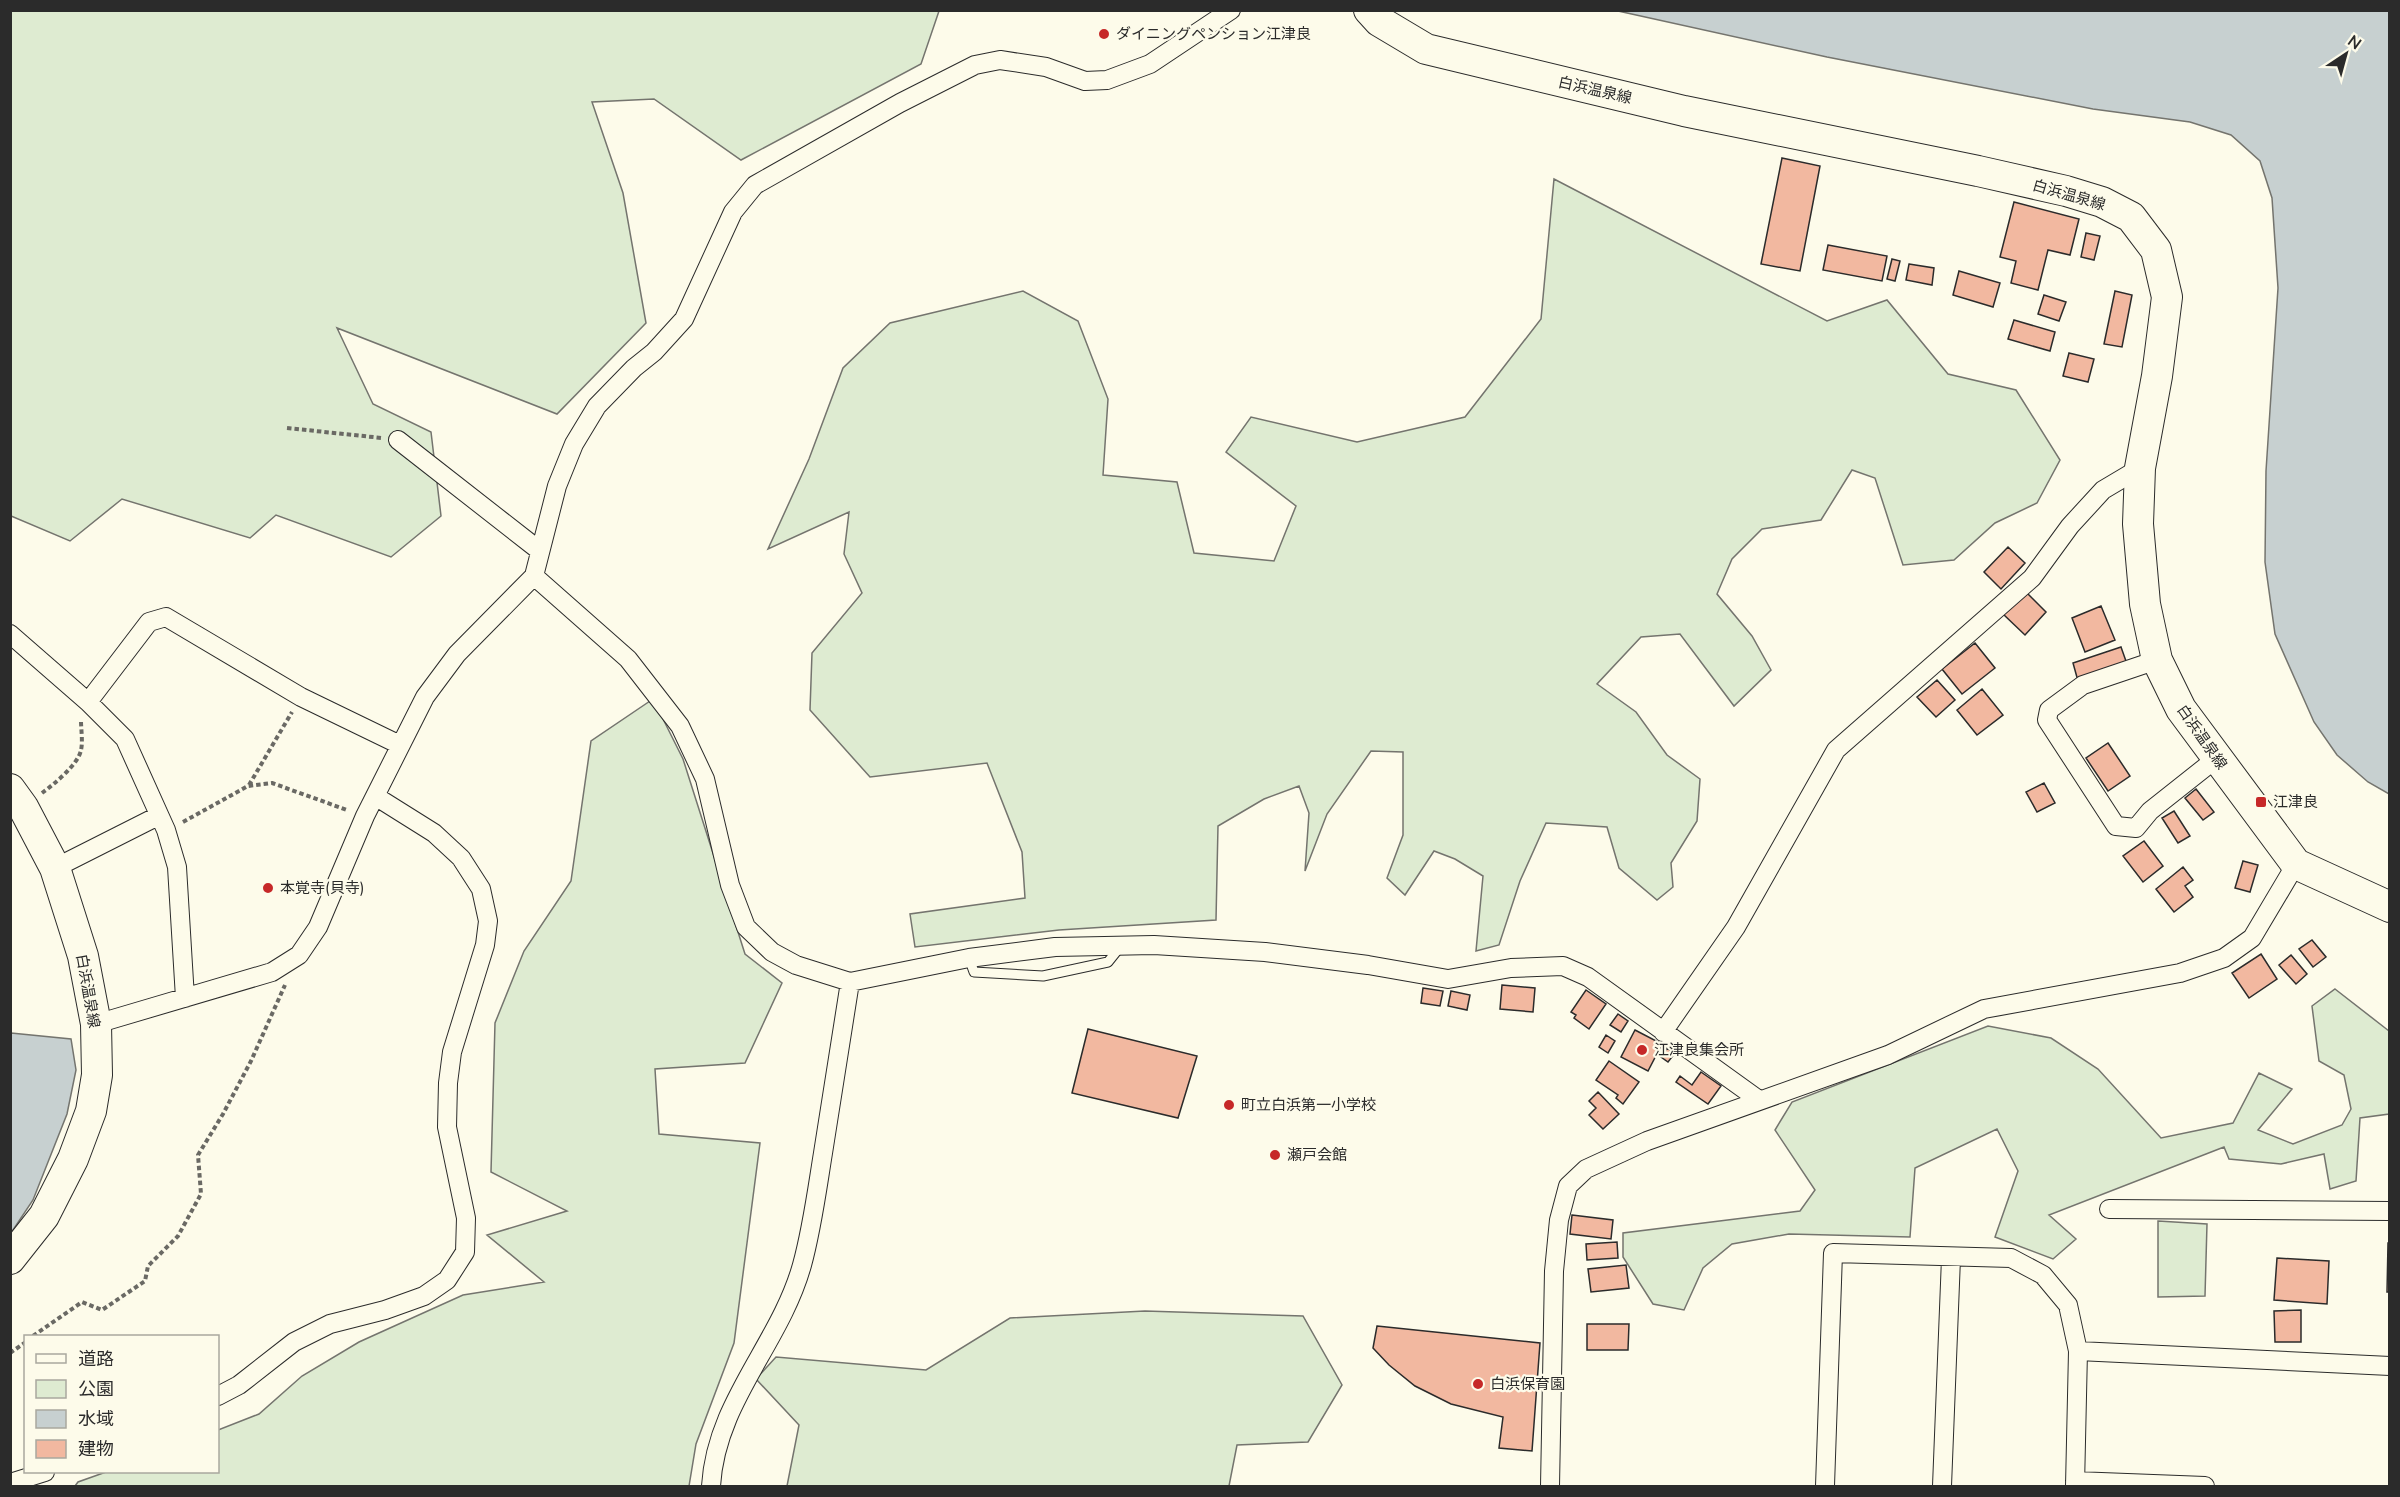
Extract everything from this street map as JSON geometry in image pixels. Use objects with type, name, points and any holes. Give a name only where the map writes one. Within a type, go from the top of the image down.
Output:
[{"type":"main road","name":"白浜温泉線","points":[[1369,10],[1379,21],[1426,49],[1684,111],[1967,168],[2066,191],[2102,202],[2131,217],[2156,250],[2167,297],[2157,376],[2140,468],[2138,524],[2145,604],[2157,660],[2181,708],[2296,864],[2390,907]]},
{"type":"main road","name":"白浜温泉線","points":[[10,1259],[44,1216],[73,1159],[91,1111],[97,1075],[96,1024],[83,956],[55,868],[17,798]]},
{"type":"street","points":[[96,1024],[272,972],[299,955],[318,927],[365,816],[425,697],[457,654],[534,576],[557,486],[574,444],[597,406],[633,368],[654,352],[684,319],[733,212],[755,184],[975,65],[1000,60],[1046,67],[1085,81],[1107,80],[1150,64],[1231,10]]},
{"type":"street","points":[[398,440],[540,551]]},
{"type":"street","points":[[1663,1032],[1736,927],[1836,750],[2032,578],[2070,526],[2103,490],[2140,468]]},
{"type":"street","points":[[534,576],[628,659],[681,726],[705,780],[730,885],[746,927],[772,952],[796,965],[850,982],[969,958],[1055,947],[1154,945],[1265,951],[1448,979],[1511,968],[1563,966],[1588,977],[1759,1100]]},
{"type":"street","points":[[88,702],[149,622],[166,617],[302,697],[400,745]]},
{"type":"street","points":[[10,634],[88,702],[125,739],[162,823],[177,867],[185,998]]},
{"type":"street","points":[[2157,660],[2083,685],[2049,710],[2047,720],[2116,826],[2136,828],[2150,811],[2217,758]]},
{"type":"street","points":[[219,1396],[239,1386],[294,1342],[330,1324],[385,1310],[424,1296],[447,1281],[465,1252],[466,1218],[447,1127],[448,1083],[452,1052],[485,945],[488,921],[481,889],[461,858],[434,833],[375,796]]},
{"type":"street","points":[[55,868],[162,823]]},
{"type":"street","points":[[1550,1486],[1554,1271],[1559,1220],[1568,1186],[1587,1169],[1647,1141],[1888,1055],[1984,1009],[2180,973],[2224,958],[2252,938],[2296,864]]},
{"type":"street","points":[[711,1486],[712,1467],[720,1434],[737,1397],[778,1324],[801,1266],[819,1177],[850,982]]},
{"type":"street","points":[[2109,1209],[2390,1211]]},
{"type":"street","points":[[1825,1486],[1833,1253],[2011,1258],[2043,1275],[2068,1305],[2078,1351],[2075,1484],[2205,1486]]},
{"type":"street","points":[[1942,1486],[1951,1258]]},
{"type":"street","points":[[2078,1351],[2390,1366]]},
{"type":"street","points":[[10,1483],[42,1473]]},
{"type":"lane","points":[[969,958],[974,972],[1042,976],[1108,962],[1121,946]]},
{"type":"path","points":[[287,428],[398,440]]},
{"type":"path","points":[[248,786],[302,697]]},
{"type":"path","points":[[17,798],[57,781],[75,761],[81,750],[80,711],[88,702]]},
{"type":"path","points":[[162,823],[248,786],[272,783],[365,816]]},
{"type":"path","points":[[34,1335],[82,1302],[102,1310],[145,1281],[148,1266],[178,1236],[201,1194],[198,1155],[251,1061],[299,955]]},
{"type":"path","points":[[10,1353],[24,1343]]},
{"type":"green space","points":[[10,11],[939,11],[921,64],[741,160],[654,99],[592,102],[623,193],[646,323],[557,414],[337,328],[373,404],[431,432],[441,516],[391,557],[276,515],[250,538],[122,499],[70,541],[11,516]]},
{"type":"green space","points":[[1554,179],[1827,321],[1887,300],[1948,374],[2016,390],[2060,460],[2037,503],[1995,523],[1954,560],[1903,565],[1875,478],[1852,470],[1821,520],[1762,529],[1732,559],[1717,594],[1752,636],[1771,670],[1734,706],[1680,634],[1641,637],[1597,684],[1636,712],[1667,755],[1700,779],[1697,821],[1671,863],[1673,887],[1657,900],[1619,868],[1607,827],[1546,823],[1520,881],[1499,945],[1476,951],[1483,876],[1455,859],[1434,851],[1405,895],[1387,878],[1403,835],[1403,752],[1371,751],[1327,814],[1305,871],[1309,813],[1299,786],[1264,799],[1218,826],[1216,920],[1059,930],[915,947],[910,914],[1025,898],[1022,852],[987,763],[870,777],[810,710],[812,653],[862,593],[844,554],[849,512],[768,549],[809,459],[843,368],[890,323],[1023,291],[1078,321],[1108,399],[1103,475],[1177,482],[1194,553],[1274,561],[1296,506],[1226,452],[1251,417],[1357,442],[1465,417],[1541,319]]},
{"type":"green space","points":[[653,699],[683,759],[745,954],[782,983],[745,1063],[655,1069],[659,1134],[760,1143],[734,1343],[696,1444],[689,1486],[75,1486],[78,1482],[103,1473],[219,1473],[219,1430],[259,1414],[302,1376],[359,1342],[463,1295],[544,1282],[487,1235],[567,1211],[491,1172],[495,1023],[524,951],[571,881],[591,741]]},
{"type":"green space","points":[[2335,989],[2389,1031],[2389,1114],[2360,1118],[2356,1181],[2330,1189],[2324,1154],[2281,1164],[2229,1159],[2224,1147],[2049,1215],[2076,1239],[2053,1259],[1995,1237],[2018,1171],[1997,1129],[1915,1168],[1910,1237],[1789,1234],[1732,1244],[1703,1268],[1684,1310],[1653,1304],[1623,1257],[1623,1233],[1800,1211],[1815,1190],[1775,1130],[1792,1102],[1988,1026],[2051,1038],[2098,1069],[2161,1138],[2233,1123],[2259,1073],[2292,1089],[2258,1130],[2293,1144],[2342,1125],[2351,1109],[2344,1075],[2319,1061],[2312,1006]]},
{"type":"green space","points":[[2158,1221],[2207,1224],[2205,1296],[2158,1297]]},
{"type":"green space","points":[[1145,1311],[1303,1316],[1342,1385],[1308,1442],[1237,1445],[1229,1486],[787,1486],[799,1425],[756,1379],[776,1357],[926,1370],[1010,1318]]},
{"type":"water","points":[[1618,11],[2389,11],[2389,794],[2368,782],[2337,755],[2314,722],[2275,634],[2265,562],[2266,471],[2278,288],[2272,198],[2260,161],[2231,135],[2190,122],[2093,109],[1827,57]]},
{"type":"water","points":[[11,1033],[71,1039],[76,1070],[67,1114],[33,1200],[11,1233]]},
{"type":"building","points":[[1782,158],[1820,166],[1800,271],[1761,264]]},
{"type":"building","points":[[2014,202],[2079,219],[2070,255],[2048,250],[2038,290],[2011,283],[2016,261],[2000,257]]},
{"type":"building","points":[[2086,233],[2100,236],[2094,260],[2081,257]]},
{"type":"building","points":[[1828,245],[1887,256],[1882,281],[1823,270]]},
{"type":"building","points":[[1892,259],[1900,261],[1895,281],[1887,279]]},
{"type":"building","points":[[1909,264],[1934,268],[1932,285],[1906,280]]},
{"type":"building","points":[[1959,271],[2000,283],[1993,307],[1953,295]]},
{"type":"building","points":[[2115,291],[2132,295],[2122,347],[2104,344]]},
{"type":"building","points":[[2044,295],[2066,302],[2059,321],[2038,314]]},
{"type":"building","points":[[2014,320],[2055,332],[2050,351],[2008,339]]},
{"type":"building","points":[[2069,353],[2094,359],[2088,382],[2063,376]]},
{"type":"building","points":[[2008,547],[2025,563],[2001,589],[1984,572]]},
{"type":"building","points":[[2025,591],[2046,612],[2025,635],[2003,614]]},
{"type":"building","points":[[2101,606],[2115,640],[2085,652],[2072,618]]},
{"type":"building","points":[[1975,643],[1995,668],[1962,694],[1942,669]]},
{"type":"building","points":[[2121,647],[2127,664],[2078,681],[2073,663]]},
{"type":"building","points":[[1937,680],[1955,700],[1936,717],[1917,697]]},
{"type":"building","points":[[1982,689],[2003,715],[1977,735],[1957,710]]},
{"type":"building","points":[[2108,743],[2130,776],[2108,791],[2086,758]]},
{"type":"building","points":[[2044,783],[2055,803],[2037,812],[2026,792]]},
{"type":"building","points":[[2196,789],[2214,812],[2203,820],[2185,798]]},
{"type":"building","points":[[2174,811],[2190,836],[2178,843],[2162,818]]},
{"type":"building","points":[[2144,841],[2163,866],[2143,882],[2123,856]]},
{"type":"building","points":[[2243,861],[2258,865],[2250,892],[2235,888]]},
{"type":"building","points":[[2183,867],[2193,880],[2185,886],[2193,897],[2174,912],[2156,889]]},
{"type":"building","points":[[2312,940],[2326,957],[2313,967],[2299,949]]},
{"type":"building","points":[[2261,954],[2277,979],[2249,998],[2232,973]]},
{"type":"building","points":[[2291,955],[2307,974],[2296,984],[2279,965]]},
{"type":"building","points":[[1502,985],[1535,988],[1533,1012],[1500,1009]]},
{"type":"building","points":[[1423,988],[1443,991],[1440,1006],[1421,1003]]},
{"type":"building","points":[[1586,990],[1606,1004],[1589,1029],[1574,1018],[1576,1015],[1571,1012]]},
{"type":"building","points":[[1451,991],[1470,995],[1467,1010],[1448,1006]]},
{"type":"building","points":[[1618,1014],[1628,1021],[1621,1032],[1610,1025]]},
{"type":"building","points":[[1088,1029],[1197,1056],[1178,1118],[1072,1093]]},
{"type":"building","name":"江津良集会所","points":[[1635,1030],[1662,1044],[1648,1071],[1621,1057]]},
{"type":"building","points":[[1606,1035],[1615,1041],[1608,1053],[1599,1047]]},
{"type":"building","points":[[1667,1048],[1675,1053],[1668,1062],[1661,1057]]},
{"type":"building","points":[[1609,1061],[1639,1082],[1623,1104],[1616,1098],[1618,1095],[1596,1080]]},
{"type":"building","points":[[1701,1072],[1721,1086],[1708,1104],[1676,1082],[1680,1076],[1692,1085]]},
{"type":"building","points":[[1598,1092],[1619,1114],[1603,1129],[1589,1115],[1596,1108],[1589,1101]]},
{"type":"building","points":[[1572,1215],[1613,1220],[1611,1239],[1570,1234]]},
{"type":"building","points":[[1617,1242],[1618,1258],[1587,1260],[1586,1244]]},
{"type":"building","points":[[2388,1243],[2390,1243],[2390,1292],[2387,1292]]},
{"type":"building","points":[[2277,1258],[2329,1261],[2327,1304],[2274,1300]]},
{"type":"building","points":[[1626,1265],[1629,1288],[1591,1292],[1588,1269]]},
{"type":"building","points":[[2301,1310],[2301,1342],[2275,1342],[2274,1311]]},
{"type":"building","points":[[1587,1324],[1629,1324],[1628,1350],[1587,1350]]},
{"type":"building","points":[[1377,1326],[1540,1343],[1532,1451],[1499,1448],[1503,1417],[1451,1404],[1415,1386],[1389,1365],[1373,1348]]},
{"type":"place","name":"ダイニングペンション江津良","points":[[1104,34]]},
{"type":"place","name":"江津良","points":[[2261,802]]},
{"type":"place","name":"本覚寺(貝寺)","points":[[268,888]]},
{"type":"place","name":"江津良集会所","points":[[1642,1050]]},
{"type":"place","name":"町立白浜第一小学校","points":[[1229,1105]]},
{"type":"place","name":"瀬戸会館","points":[[1275,1155]]},
{"type":"place","name":"白浜保育園","points":[[1478,1384]]}]
